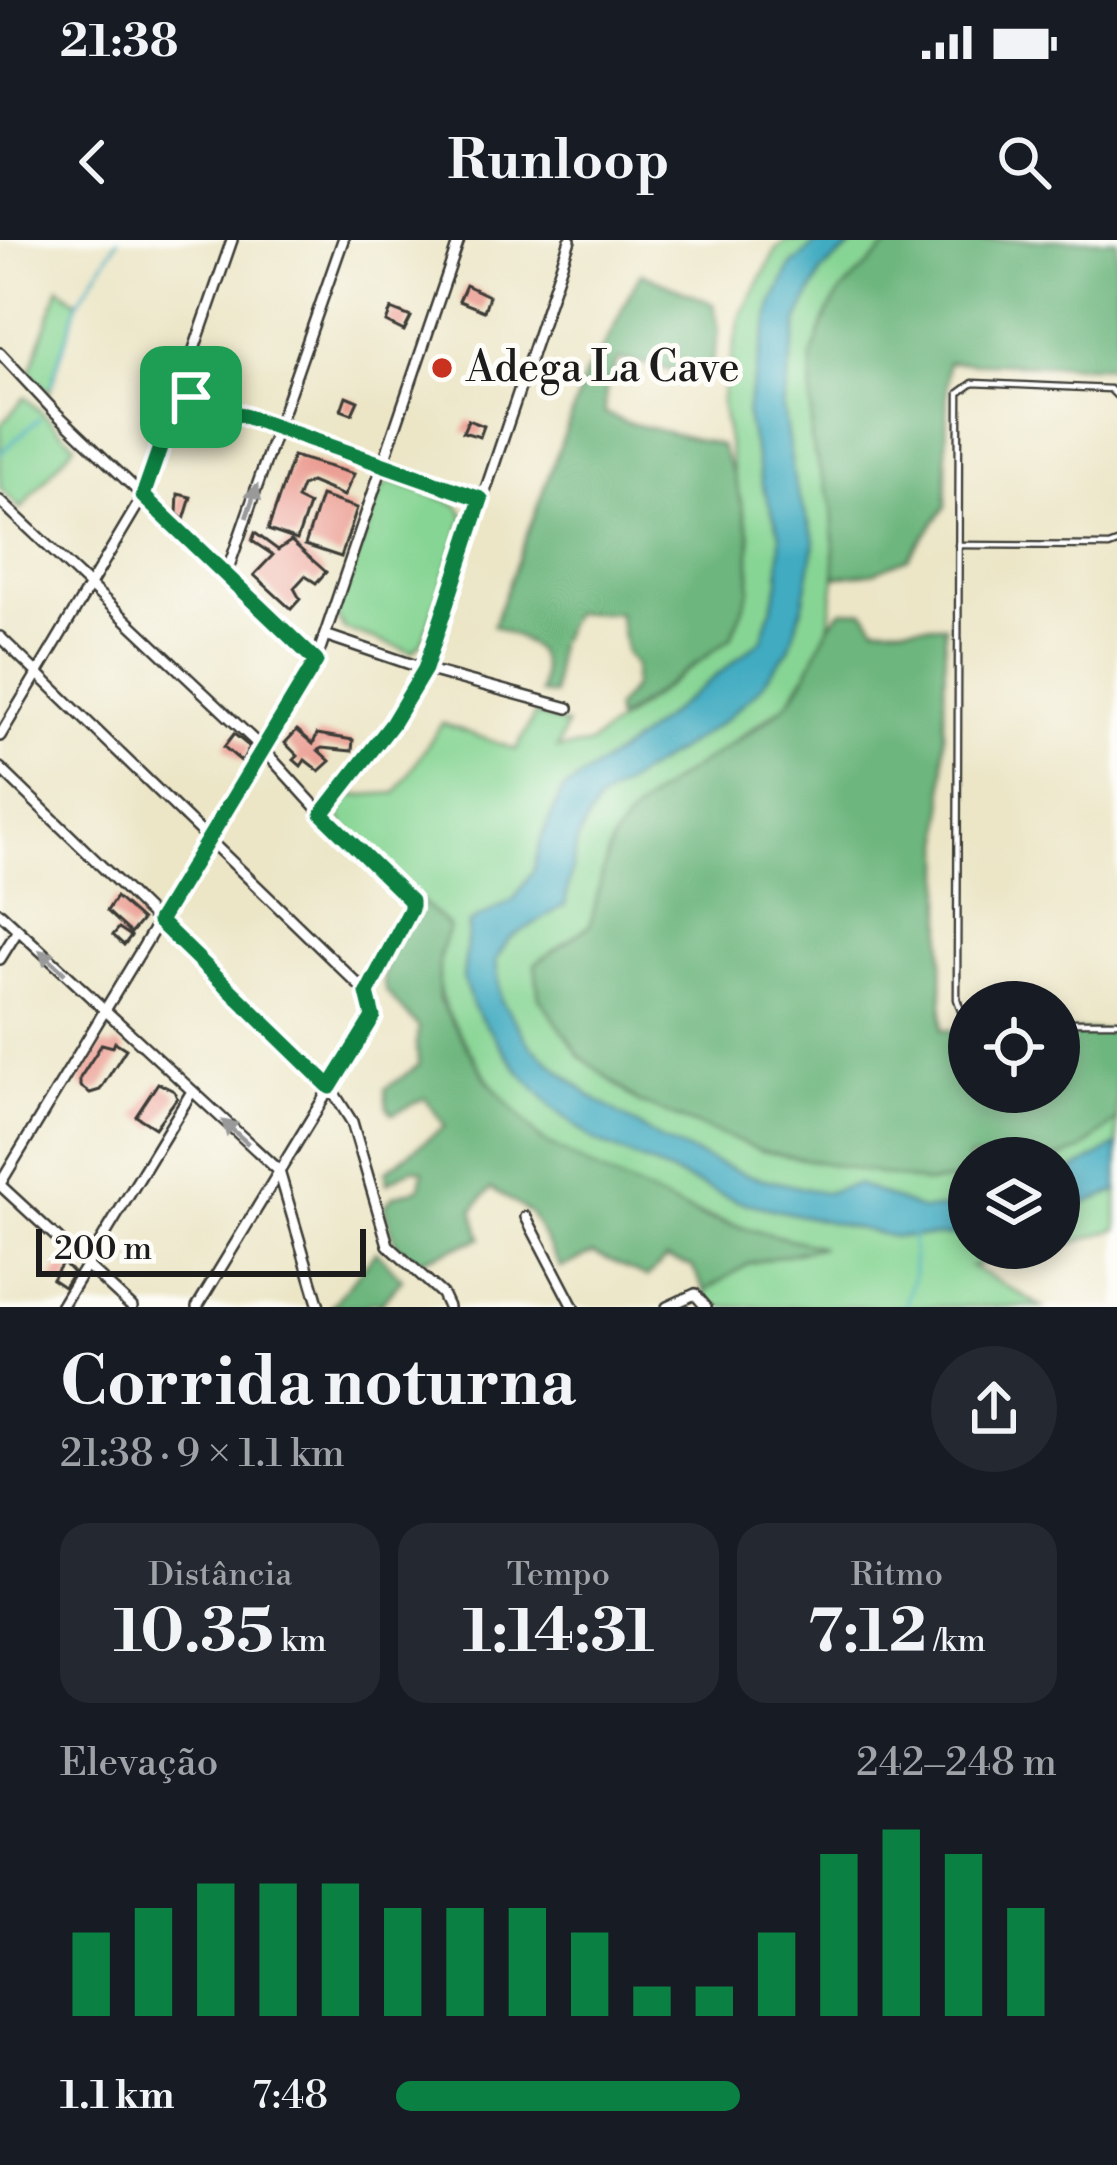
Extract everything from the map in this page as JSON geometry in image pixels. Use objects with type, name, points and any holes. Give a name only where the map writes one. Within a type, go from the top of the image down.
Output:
[{"type":"street","points":[[0,736],[143,496],[232,240]]},
{"type":"street","points":[[226,575],[343,240]]},
{"type":"street","points":[[132,1307],[0,1185],[316,661],[459,240]]},
{"type":"street","points":[[322,814],[392,724],[425,669],[570,240]]},
{"type":"street","points":[[0,353],[316,661]]},
{"type":"street","points":[[179,393],[481,499]]},
{"type":"street","points":[[0,501],[262,748],[411,901],[367,993]]},
{"type":"street","points":[[325,635],[425,669],[568,708]]},
{"type":"street","points":[[0,637],[367,993],[373,1017],[196,1307]]},
{"type":"street","points":[[0,768],[330,1087],[352,1122],[388,1246],[442,1294],[448,1307]]},
{"type":"street","points":[[0,914],[279,1171],[320,1307]]},
{"type":"street","points":[[0,959],[17,930]]},
{"type":"street","points":[[61,1307],[191,1094]]},
{"type":"street","points":[[526,1217],[573,1307]]},
{"type":"street","points":[[667,1307],[695,1294],[703,1302]]},
{"type":"lane","points":[[957,981],[959,393],[973,383],[1110,389],[1117,396]]},
{"type":"lane","points":[[958,545],[1117,543]]},
{"type":"lane","points":[[1080,1022],[1117,1022]]},
{"type":"green space","points":[[786,240],[894,240],[841,292],[811,443],[832,506],[837,561],[830,620],[821,649],[788,703],[636,811],[590,925],[535,964],[539,997],[580,1056],[640,1104],[927,1183],[948,1181],[948,1269],[976,1269],[1043,1307],[712,1307],[705,1291],[750,1263],[818,1247],[640,1192],[573,1160],[532,1132],[492,1085],[443,1003],[439,963],[449,927],[342,824],[339,814],[347,796],[396,793],[442,723],[516,750],[535,714],[566,725],[558,749],[588,745],[731,638],[750,589],[750,535],[721,401],[741,315]]},
{"type":"green space","points":[[894,240],[1117,240],[1117,367],[947,362],[946,506],[908,558],[871,573],[835,577],[832,506],[811,443],[812,355],[827,313],[841,292]]},
{"type":"green space","points":[[641,273],[714,304],[719,333],[708,378],[618,360],[606,389],[605,413],[720,445],[750,535],[750,589],[731,638],[617,721],[615,709],[633,687],[635,666],[626,653],[618,613],[573,613],[557,644],[553,695],[540,693],[542,666],[534,649],[493,626],[582,382]]},
{"type":"green space","points":[[59,287],[78,302],[49,393],[30,373]]},
{"type":"green space","points":[[25,397],[75,444],[21,509],[0,488],[0,426]]},
{"type":"green space","points":[[393,481],[457,504],[465,516],[422,643],[412,652],[344,629],[336,615],[382,487]]},
{"type":"green space","points":[[843,610],[864,611],[876,626],[945,625],[942,1030],[948,1030],[948,1113],[1080,1113],[1080,1031],[1117,1031],[1117,1120],[1080,1151],[1080,1137],[948,1137],[948,1181],[927,1183],[762,1151],[640,1103],[580,1056],[539,997],[535,964],[590,925],[616,835],[673,781],[786,704]]},
{"type":"green space","points":[[414,894],[449,927],[439,956],[439,1000],[487,1080],[540,1139],[704,1218],[822,1247],[750,1263],[705,1291],[692,1266],[666,1258],[647,1277],[593,1253],[561,1268],[530,1213],[491,1188],[473,1210],[481,1238],[413,1263],[395,1241],[384,1207],[393,1196],[420,1188],[423,1171],[413,1168],[387,1183],[386,1171],[445,1126],[425,1098],[393,1114],[387,1107],[385,1089],[419,1065],[419,1027],[387,992],[384,980],[388,956]]},
{"type":"green space","points":[[1117,1120],[1117,1229],[1080,1240],[1080,1151]]},
{"type":"green space","points":[[376,1251],[402,1279],[380,1304],[331,1307]]},
{"type":"water","points":[[819,240],[859,240],[822,271],[798,320],[783,408],[795,485],[815,540],[789,649],[759,689],[725,720],[598,802],[578,838],[565,905],[509,939],[496,960],[501,1000],[531,1046],[590,1096],[663,1141],[747,1175],[825,1193],[857,1184],[923,1210],[948,1208],[948,1236],[894,1237],[737,1201],[593,1140],[554,1109],[518,1070],[473,1007],[463,978],[469,923],[514,899],[533,871],[562,791],[639,738],[762,639],[779,582],[780,534],[762,484],[746,412],[772,305],[790,267]]},
{"type":"water","points":[[1117,1145],[1117,1191],[1080,1205],[1080,1166]]},
{"type":"building","points":[[466,285],[489,296],[484,311],[459,301]]},
{"type":"building","points":[[391,309],[411,317],[404,331],[386,322]]},
{"type":"building","points":[[346,396],[358,401],[352,414],[341,410]]},
{"type":"building","points":[[468,420],[484,426],[480,437],[463,432]]},
{"type":"building","points":[[293,456],[354,474],[344,496],[311,482],[302,486],[297,499],[309,505],[297,540],[268,530]]},
{"type":"building","points":[[178,494],[191,497],[184,520],[177,514]]},
{"type":"building","points":[[321,496],[357,508],[341,557],[305,545]]},
{"type":"building","points":[[255,533],[278,550],[291,541],[326,572],[316,583],[305,576],[294,588],[300,599],[291,609],[254,575],[273,555],[252,541]]},
{"type":"building","points":[[297,730],[313,744],[317,734],[353,740],[352,751],[322,748],[318,750],[330,761],[319,771],[305,760],[301,766],[285,743]]},
{"type":"building","points":[[234,734],[250,747],[242,762],[224,747]]},
{"type":"building","points":[[116,897],[142,920],[131,933],[107,911]]},
{"type":"building","points":[[119,928],[131,936],[124,945],[113,935]]},
{"type":"building","points":[[115,1042],[126,1049],[100,1090],[90,1093],[80,1086],[80,1078],[102,1044],[113,1047]]},
{"type":"building","points":[[158,1083],[174,1091],[177,1098],[155,1128],[136,1116]]},
{"type":"building","points":[[63,1262],[73,1273],[64,1287],[52,1279]]},
{"type":"waterway","points":[[51,386],[78,302],[118,240]]},
{"type":"waterway","points":[[0,453],[39,419]]},
{"type":"waterway","points":[[905,1307],[914,1275],[912,1232]]},
{"type":"place","name":"Adega La Cave","points":[[442,368]]},
{"type":"route","points":[[179,393],[191,397],[481,499],[425,669],[392,724],[322,814],[411,901],[367,993],[373,1017],[330,1087],[159,921],[316,661],[143,496],[179,393]]}]
